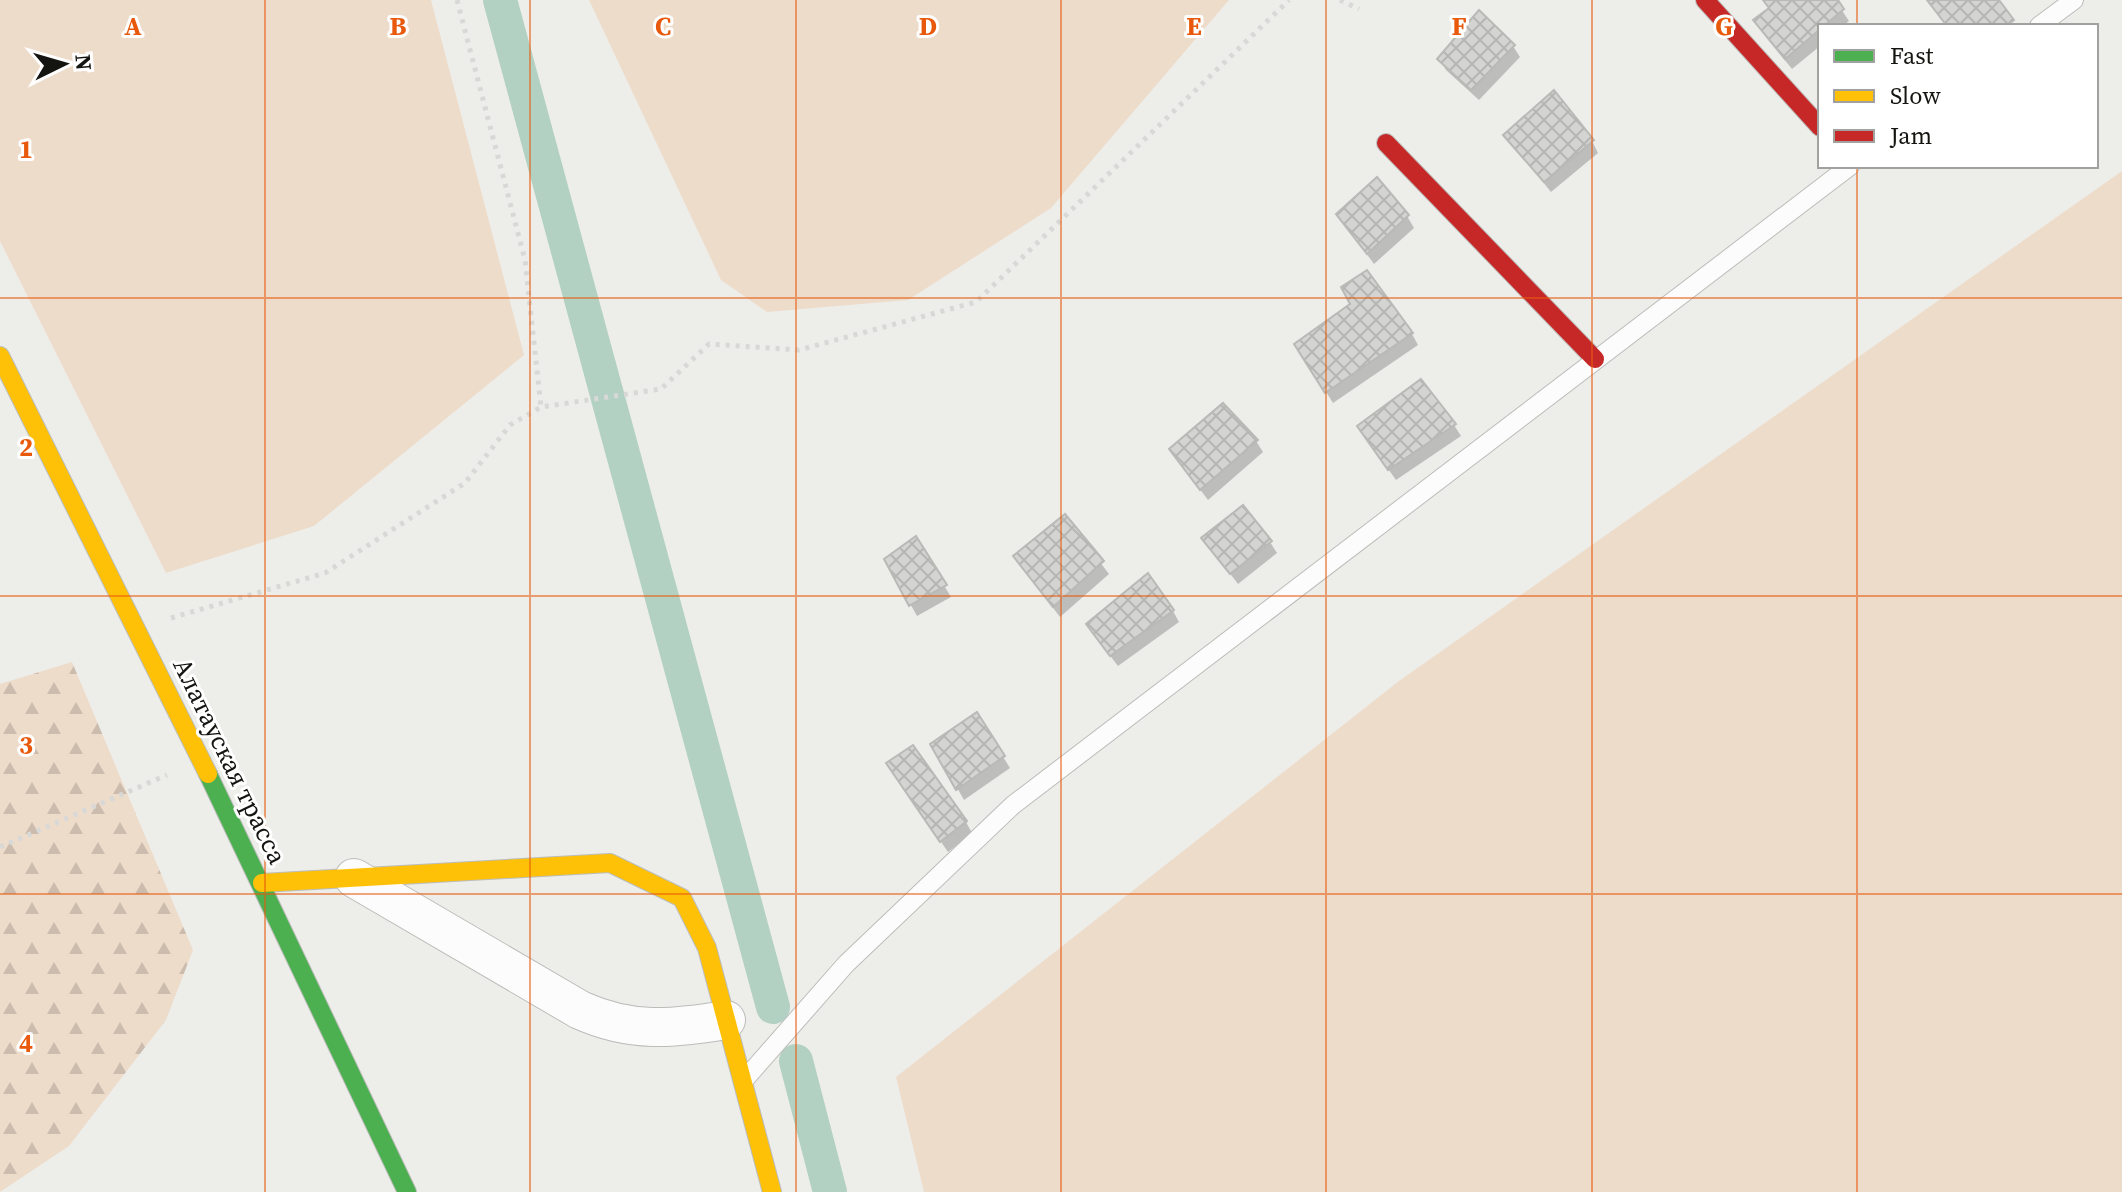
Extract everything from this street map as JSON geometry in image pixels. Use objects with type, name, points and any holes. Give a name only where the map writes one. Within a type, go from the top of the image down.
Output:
[{"type":"street","points":[[1705,0],[1818,125]]},
{"type":"street","points":[[1386,143],[1595,359]]},
{"type":"street","name":"Алатауская трасса","points":[[0,356],[262,883],[407,1192]]},
{"type":"street","points":[[262,883],[610,863],[682,898],[707,948],[772,1192]]},
{"type":"street","points":[[354,878],[580,1010],[612,1025],[673,1029],[726,1020]]},
{"type":"lane","points":[[2042,24],[2074,0]]},
{"type":"lane","points":[[743,1082],[846,964],[1013,805],[1847,168]]},
{"type":"path","points":[[457,0],[525,260],[543,407]]},
{"type":"path","points":[[136,629],[325,573],[465,483],[510,425],[543,407],[661,389],[709,344],[799,350],[976,302],[1289,0]]},
{"type":"path","points":[[1340,0],[1359,9]]},
{"type":"path","points":[[0,847],[201,761]]},
{"type":"green space","points":[[0,0],[431,0],[524,355],[314,526],[166,573],[0,241]]},
{"type":"green space","points":[[589,0],[1229,0],[1051,208],[908,300],[767,312],[721,280]]},
{"type":"green space","points":[[2122,171],[2122,1192],[924,1192],[896,1077],[1399,681]]},
{"type":"green space","points":[[72,662],[193,950],[166,1020],[69,1146],[0,1192],[0,684]]},
{"type":"building","points":[[1763,0],[1838,0],[1844,9],[1826,24],[1818,24],[1818,31],[1785,59],[1753,20],[1769,8]]},
{"type":"building","points":[[1927,0],[1999,0],[2014,20],[2009,24],[1945,24]]},
{"type":"building","points":[[1479,10],[1515,45],[1471,90],[1437,59]]},
{"type":"building","points":[[1554,90],[1594,140],[1544,182],[1503,135]]},
{"type":"building","points":[[1377,177],[1409,215],[1367,254],[1336,214]]},
{"type":"building","points":[[1367,270],[1413,333],[1325,393],[1294,344],[1350,304],[1341,287]]},
{"type":"building","points":[[1421,379],[1456,424],[1388,470],[1357,426]]},
{"type":"building","points":[[1223,403],[1258,440],[1200,490],[1169,449]]},
{"type":"building","points":[[1243,505],[1272,541],[1230,574],[1201,538]]},
{"type":"building","points":[[1065,514],[1104,561],[1053,607],[1013,556]]},
{"type":"building","points":[[916,536],[947,585],[909,606],[884,559]]},
{"type":"building","points":[[1148,573],[1174,610],[1110,656],[1086,624]]},
{"type":"building","points":[[977,712],[1005,756],[956,790],[930,744]]},
{"type":"building","points":[[913,745],[967,821],[940,842],[886,763]]},
{"type":"waterway","points":[[500,0],[773,1007]]},
{"type":"waterway","points":[[796,1061],[830,1192]]},
{"type":"traffic: fast","points":[[208,774],[407,1192]]},
{"type":"traffic: slow","points":[[0,356],[208,774]]},
{"type":"traffic: slow","points":[[262,883],[610,863],[682,898],[707,948],[772,1192]]},
{"type":"traffic: jam","points":[[1705,0],[1818,125]]},
{"type":"traffic: jam","points":[[1386,143],[1595,359]]}]
